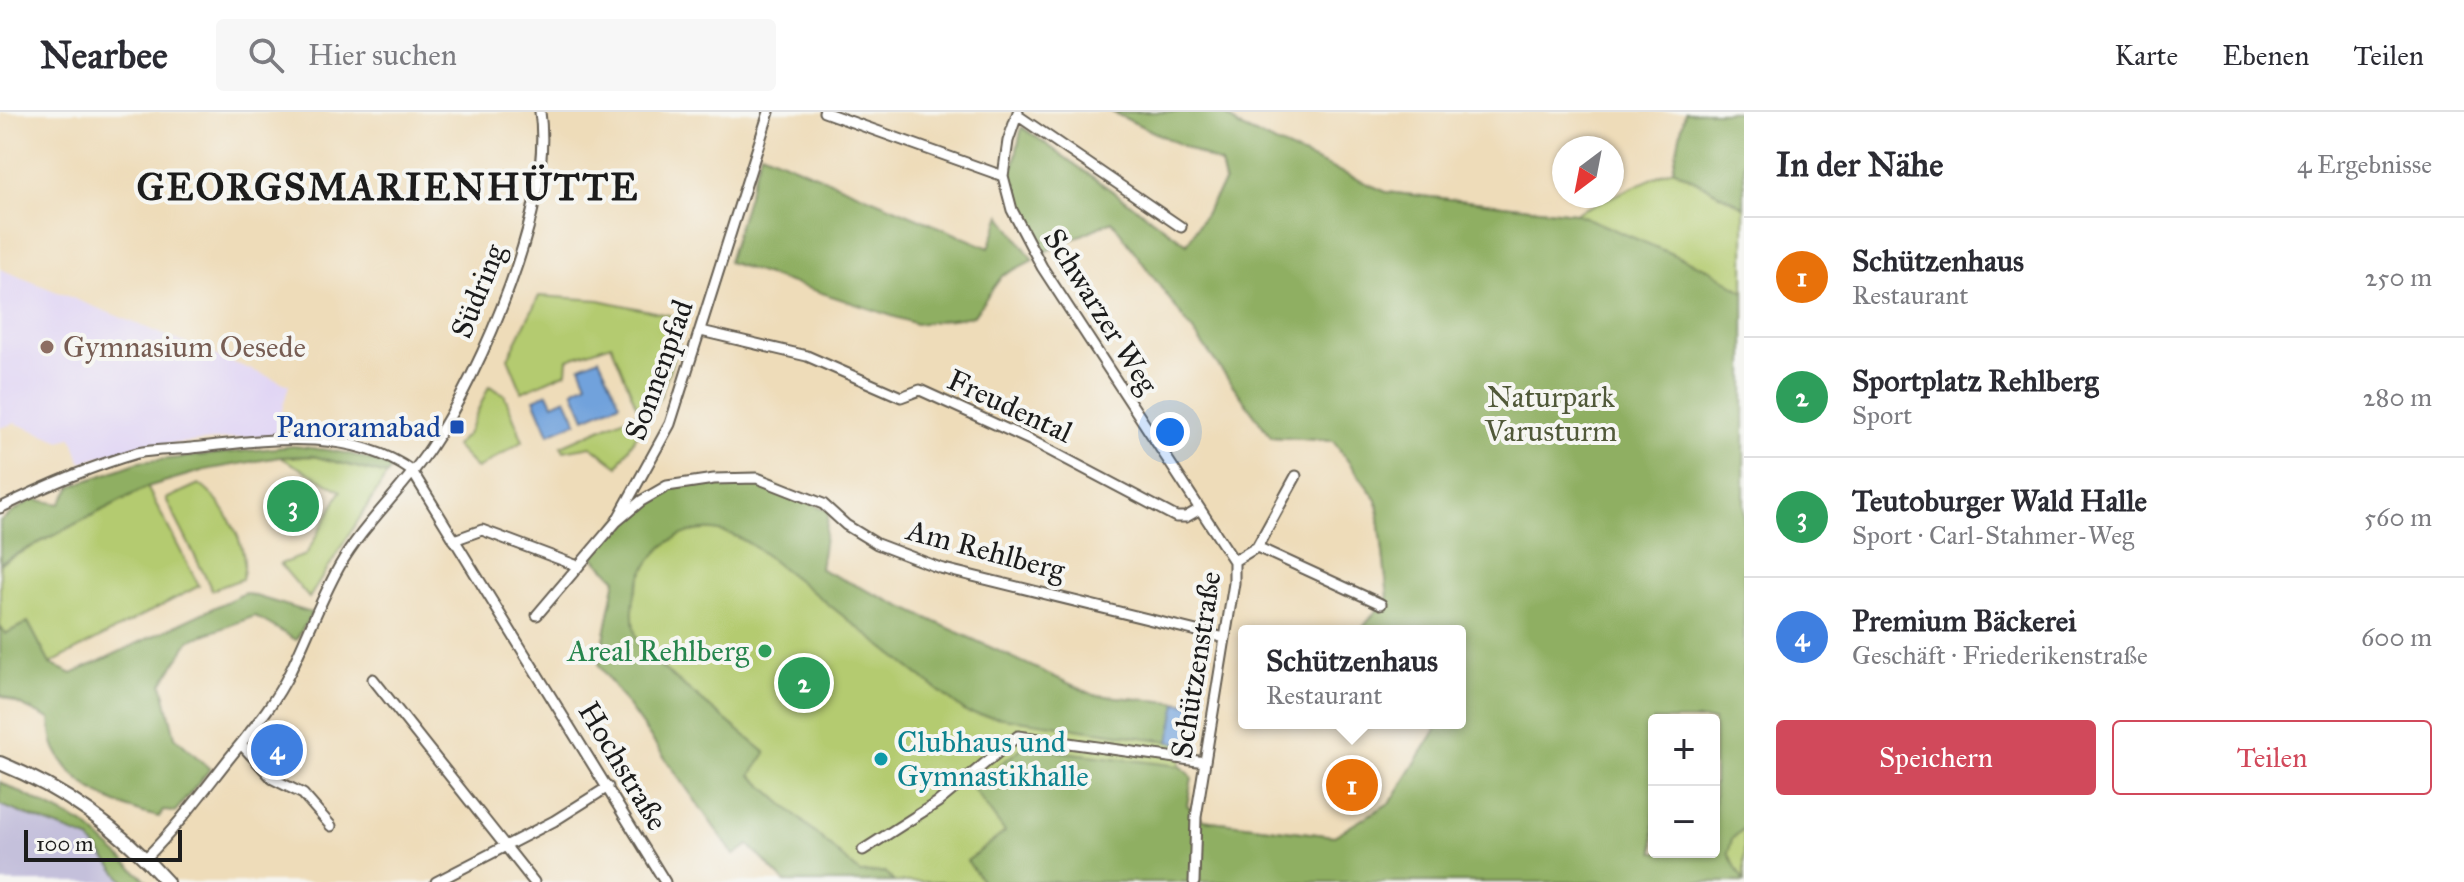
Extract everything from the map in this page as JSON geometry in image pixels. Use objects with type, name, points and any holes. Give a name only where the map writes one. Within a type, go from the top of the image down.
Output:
[{"type":"main road","points":[[0,763],[84,807],[146,858],[167,882]]},
{"type":"street","name":"Südring","points":[[146,858],[241,744],[290,673],[339,566],[365,527],[412,471],[447,421],[504,297],[527,230],[538,176],[540,112]]},
{"type":"street","name":"Sonnenpfad","points":[[537,615],[616,522],[670,424],[769,112]]},
{"type":"street","points":[[824,112],[1003,176]]},
{"type":"street","points":[[1017,114],[1181,227]]},
{"type":"street","name":"Schwarzer Weg","points":[[1017,114],[1003,176],[1012,210],[1042,267],[1234,561]]},
{"type":"street","name":"Freudental","points":[[701,331],[807,356],[901,397],[920,390],[1030,440],[1176,517],[1186,517],[1200,509]]},
{"type":"street","points":[[0,508],[92,467],[141,452],[247,442],[308,439],[336,442],[377,451],[412,471]]},
{"type":"street","name":"Hochstraße","points":[[412,471],[665,882]]},
{"type":"street","name":"Schützenstraße","points":[[1194,882],[1196,817],[1225,638],[1234,561],[1257,547],[1296,476]]},
{"type":"street","name":"Am Rehlberg","points":[[616,522],[641,501],[667,486],[714,479],[757,478],[823,504],[846,525],[877,544],[940,568],[1225,638]]},
{"type":"street","points":[[454,540],[482,530],[578,566]]},
{"type":"street","points":[[1257,547],[1381,604]]},
{"type":"street","points":[[373,679],[534,882]]},
{"type":"street","points":[[863,850],[938,802],[1018,736],[1205,762]]},
{"type":"street","points":[[241,744],[273,779],[303,794],[331,826]]},
{"type":"street","points":[[436,882],[554,821],[608,787]]},
{"type":"shaded area","points":[[0,269],[289,385],[275,435],[133,447],[81,463],[72,437],[61,441],[15,423],[0,428]]},
{"type":"shaded area","points":[[0,805],[89,839],[125,882],[0,882]]},
{"type":"green space","name":"Naturpark Varusturm","points":[[1112,112],[1224,112],[1239,127],[1386,192],[1575,213],[1586,208],[1624,208],[1624,191],[1673,169],[1744,207],[1744,291],[1737,287],[1744,292],[1744,882],[785,882],[749,845],[734,855],[599,665],[616,579],[592,556],[667,486],[820,569],[1094,695],[1204,705],[1197,744],[1183,750],[1180,765],[1192,777],[1187,805],[1203,820],[1334,836],[1391,802],[1436,729],[1466,729],[1466,625],[1365,625],[1388,597],[1377,500],[1333,441],[1271,437],[1112,221],[1040,254],[1010,183],[1022,127],[1187,244],[1225,181],[1221,164]]},
{"type":"green space","name":"Naturpark Varusturm","points":[[1112,112],[1224,112],[1239,127],[1386,192],[1575,213],[1710,270],[1744,292],[1744,828],[1732,839],[1728,853],[1744,882],[983,882],[967,861],[1005,832],[971,786],[1023,747],[1180,766],[1192,777],[1187,805],[1203,820],[1334,836],[1391,802],[1436,729],[1466,729],[1466,625],[1365,625],[1388,597],[1377,500],[1333,441],[1271,437],[1112,221],[1040,254],[1010,183],[1022,127],[1187,244],[1225,181],[1221,164]]},
{"type":"green space","points":[[1685,112],[1744,112],[1744,207],[1673,169]]},
{"type":"green space","points":[[761,152],[989,248],[1001,215],[1033,260],[1002,276],[973,316],[916,324],[728,262]]},
{"type":"green space","points":[[539,296],[599,300],[687,319],[661,395],[618,466],[591,446],[564,451],[561,446],[639,412],[611,344],[568,359],[567,372],[522,392],[508,358]]},
{"type":"green space","points":[[489,386],[504,394],[523,441],[477,469],[455,446],[468,433]]},
{"type":"green space","points":[[294,446],[356,456],[391,468],[387,475],[313,456],[280,457],[205,470],[147,487],[0,563],[0,521],[33,499],[60,504],[72,486],[139,462]]},
{"type":"green space","points":[[313,456],[387,475],[309,598],[280,564],[306,555],[341,491],[280,457]]},
{"type":"green space","points":[[757,478],[829,511],[820,569],[1094,695],[1204,705],[1197,744],[1183,750],[1183,743],[967,713],[753,546],[720,531],[691,532],[671,540],[656,554],[644,571],[636,591],[633,612],[635,633],[643,652],[766,753],[751,775],[860,873],[885,872],[894,882],[785,882],[749,845],[734,855],[599,665],[616,579],[592,556],[616,522],[667,486]]},
{"type":"green space","points":[[199,484],[226,514],[243,554],[242,579],[212,590],[166,499]]},
{"type":"green space","points":[[147,487],[199,586],[50,664],[28,622],[5,634],[0,626],[0,563]]},
{"type":"green space","points":[[245,593],[312,613],[296,640],[255,616],[190,640],[162,684],[175,737],[210,769],[175,812],[163,811],[159,817],[144,813],[114,802],[86,785],[74,775],[56,750],[50,719],[0,695],[0,626],[5,634],[28,622],[50,664],[72,674]]},
{"type":"green space","points":[[0,782],[85,825],[148,882],[125,882],[89,839],[0,805]]},
{"type":"water","points":[[599,358],[620,403],[585,418],[573,390],[587,383],[580,366]]},
{"type":"water","points":[[548,393],[553,404],[566,398],[577,422],[549,434],[534,399]]},
{"type":"water","points":[[1177,703],[1204,705],[1197,744],[1183,750],[1183,744],[1169,742]]},
{"type":"place","name":"Gymnasium Oesede","points":[[47,347]]},
{"type":"place","name":"Panoramabad","points":[[457,427]]},
{"type":"place","name":"Teutoburger Wald Halle","points":[[293,506]]},
{"type":"place","name":"Areal Rehlberg","points":[[765,651]]},
{"type":"place","name":"Sportplatz Rehlberg","points":[[804,683]]},
{"type":"place","name":"Premium Bäckerei","points":[[277,750]]},
{"type":"place","name":"Clubhaus und Gymnastikhalle","points":[[881,759]]},
{"type":"place","name":"Schützenhaus","points":[[1352,785]]},
{"type":"district","name":"GEORGSMARIENHÜTTE","points":[[388,187]]}]
